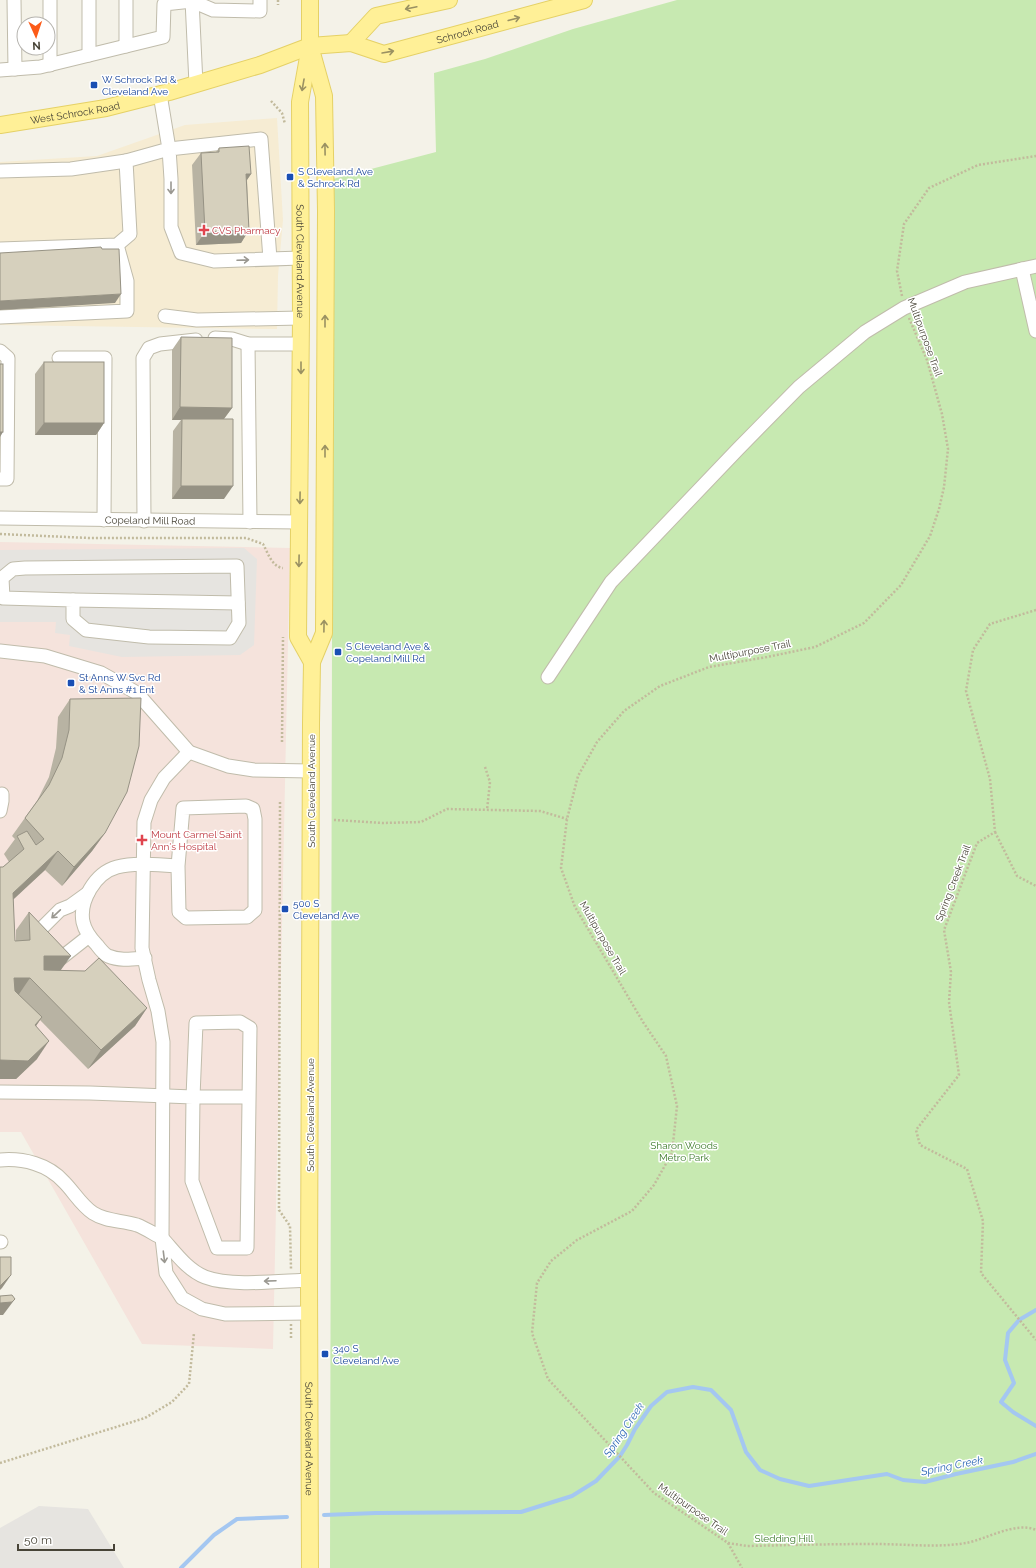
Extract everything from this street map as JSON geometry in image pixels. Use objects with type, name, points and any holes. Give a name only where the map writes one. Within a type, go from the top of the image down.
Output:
[{"type":"main road","points":[[310,0],[310,46]]},
{"type":"main road","points":[[351,42],[376,16],[449,0]]},
{"type":"main road","name":"Schrock Road","points":[[310,46],[351,42],[384,54],[584,0]]},
{"type":"main road","name":"West Schrock Road","points":[[0,125],[106,108],[260,65],[310,46]]},
{"type":"main road","name":"South Cleveland Avenue","points":[[310,46],[300,102],[301,318],[298,637],[312,662]]},
{"type":"main road","name":"South Cleveland Avenue","points":[[310,46],[324,96],[326,211],[324,633],[312,662],[309,1280],[310,1568]]},
{"type":"street","points":[[14,0],[15,69]]},
{"type":"street","points":[[50,0],[50,65]]},
{"type":"street","points":[[89,0],[89,55]]},
{"type":"street","points":[[126,0],[126,46]]},
{"type":"street","points":[[0,70],[50,65],[163,36],[164,2],[192,0],[213,10],[260,11],[260,0]]},
{"type":"street","points":[[192,0],[196,84]]},
{"type":"street","points":[[160,94],[169,149],[171,179],[171,227],[181,252],[214,261],[301,258]]},
{"type":"street","points":[[0,171],[71,169],[126,161],[169,149],[261,139],[270,259]]},
{"type":"street","points":[[0,249],[116,245],[130,234],[126,161]]},
{"type":"street","points":[[0,317],[127,311],[128,281],[116,245]]},
{"type":"street","points":[[548,677],[610,582],[799,387],[865,332],[904,308],[965,282],[1036,266]]},
{"type":"street","points":[[1022,269],[1036,331]]},
{"type":"street","points":[[165,316],[197,320],[301,318]]},
{"type":"street","points":[[144,521],[143,358],[149,348],[160,344],[213,338],[232,339],[248,344],[300,344]]},
{"type":"street","points":[[248,344],[250,522]]},
{"type":"street","points":[[0,351],[8,358],[7,479],[0,479]]},
{"type":"street","points":[[59,358],[105,358],[104,520]]},
{"type":"street","name":"Copeland Mill Road","points":[[0,518],[300,522]]},
{"type":"street","points":[[73,600],[73,619],[86,630],[149,637],[230,638],[239,623],[237,566],[26,568],[13,569],[1,578],[3,598],[238,603]]},
{"type":"street","points":[[0,651],[45,656],[101,673],[137,693],[190,752],[228,766],[254,770],[311,771]]},
{"type":"street","points":[[190,752],[164,778],[151,800],[144,822],[142,948],[158,1011],[163,1042],[162,1238],[166,1273],[182,1298],[202,1309],[225,1314],[309,1313]]},
{"type":"street","points":[[0,810],[2,794]]},
{"type":"street","points":[[246,806],[253,809],[255,819],[255,910],[247,917],[186,918],[179,912],[178,866],[183,808],[246,806]]},
{"type":"street","points":[[144,958],[121,959],[106,955],[89,936],[83,924],[82,909],[88,893],[96,881],[106,872],[116,867],[143,864],[178,866]]},
{"type":"street","points":[[28,943],[60,910],[70,906],[88,893]]},
{"type":"street","points":[[37,933],[61,958]]},
{"type":"street","points":[[52,968],[61,958],[89,936]]},
{"type":"street","points":[[240,1022],[250,1028],[247,1248],[217,1248],[192,1181],[193,1097],[196,1023],[240,1022]]},
{"type":"street","points":[[0,1092],[249,1097]]},
{"type":"street","points":[[0,1160],[11,1159],[34,1163],[50,1170],[63,1181],[80,1201],[93,1213],[109,1221],[137,1225],[162,1238],[186,1264],[204,1277],[231,1282],[309,1280]]},
{"type":"path","name":"Multipurpose Trail","points":[[1036,156],[978,165],[929,188],[904,224],[897,270],[904,308],[927,360],[942,414],[948,449],[944,486],[939,509],[930,536],[901,585],[864,623],[815,647],[709,667],[660,686],[624,711],[597,742],[578,776],[567,819],[561,868],[575,907],[643,1022],[666,1056],[677,1106],[672,1153],[654,1185],[632,1211],[577,1240],[556,1257],[537,1283],[532,1334],[548,1378],[649,1488],[654,1493],[728,1543],[747,1546],[874,1544],[938,1545],[966,1543],[1028,1526],[1036,1530]]},
{"type":"path","points":[[0,534],[89,538],[246,538],[263,544],[272,561],[279,568],[283,568]]},
{"type":"path","points":[[1036,610],[990,624],[973,650],[966,690],[990,779],[995,832],[1017,876],[1036,886]]},
{"type":"path","points":[[485,767],[490,782],[487,810]]},
{"type":"path","points":[[280,802],[279,1210],[290,1226],[291,1280]]},
{"type":"path","points":[[334,820],[406,823],[422,822],[447,809],[540,811],[567,819]]},
{"type":"path","name":"Spring Creek Trail","points":[[995,832],[977,843],[944,930],[951,972],[949,1002],[959,1075],[916,1130],[920,1145],[967,1169],[983,1221],[980,1273],[1035,1339]]},
{"type":"path","points":[[291,1313],[291,1339]]},
{"type":"path","points":[[0,1463],[145,1418],[172,1402],[189,1384],[194,1332]]},
{"type":"path","points":[[728,1543],[742,1568]]},
{"type":"shaded area","points":[[277,118],[283,220],[278,276],[277,329],[0,325],[0,162],[97,156],[185,125]]},
{"type":"shaded area","name":"Mount Carmel Saint Ann's Hospital","points":[[0,542],[290,548],[273,1349],[142,1344],[21,1132],[0,1132]]},
{"type":"shaded area","points":[[244,548],[257,559],[254,645],[240,655],[122,657],[69,646],[70,635],[55,633],[56,622],[0,622],[0,550]]},
{"type":"shaded area","points":[[39,1506],[88,1509],[124,1568],[0,1568],[0,1528]]},
{"type":"green space","name":"Sharon Woods Metro Park","points":[[677,0],[1036,0],[1036,1568],[330,1568],[333,179],[436,152],[434,73],[485,59],[573,29]]},
{"type":"building","name":"CVS Pharmacy","points":[[249,146],[251,174],[246,174],[249,230],[205,232],[201,153],[219,152],[219,148]]},
{"type":"building","points":[[101,247],[102,249],[119,249],[121,294],[0,301],[0,253]]},
{"type":"building","points":[[181,337],[232,338],[232,408],[180,407]]},
{"type":"building","points":[[44,362],[104,362],[104,423],[44,423]]},
{"type":"building","points":[[0,364],[3,364],[3,432],[0,432]]},
{"type":"building","points":[[182,419],[233,419],[233,486],[181,486]]},
{"type":"building","points":[[141,698],[139,746],[127,792],[105,833],[74,867],[58,851],[13,893],[15,941],[30,940],[29,912],[71,956],[44,956],[44,970],[85,971],[99,958],[147,1008],[101,1050],[30,978],[14,978],[15,991],[42,1017],[35,1025],[49,1041],[28,1061],[0,1060],[0,867],[3,867],[24,849],[17,836],[27,831],[36,845],[44,839],[25,818],[49,785],[62,758],[69,730],[70,699]]},
{"type":"building","points":[[0,1257],[11,1257],[11,1275],[0,1286]]},
{"type":"building","points":[[12,1295],[15,1299],[12,1302],[0,1303],[0,1296]]},
{"type":"waterway","name":"Spring Creek","points":[[1036,1310],[1019,1320],[1008,1333],[1005,1360],[1014,1383],[1001,1402],[1013,1412],[1036,1426]]},
{"type":"waterway","name":"Spring Creek","points":[[324,1515],[376,1513],[521,1512],[572,1496],[596,1481],[620,1456],[635,1429],[651,1406],[667,1392],[693,1387],[711,1390],[731,1410],[746,1452],[760,1470],[780,1479],[809,1486],[887,1474],[903,1480],[925,1482],[1013,1462],[1036,1454]]},
{"type":"waterway","name":"Spring Creek","points":[[181,1568],[214,1535],[237,1519],[287,1517]]},
{"type":"place","name":"W Schrock Rd & Cleveland Ave","points":[[94,85]]},
{"type":"place","name":"S Cleveland Ave & Schrock Rd","points":[[290,177]]},
{"type":"place","name":"CVS Pharmacy","points":[[204,230]]},
{"type":"place","name":"S Cleveland Ave & Copeland Mill Rd","points":[[338,652]]},
{"type":"place","name":"St Anns W Svc Rd & St Anns #1 Ent","points":[[71,683]]},
{"type":"place","name":"Mount Carmel Saint Ann's Hospital","points":[[142,840]]},
{"type":"place","name":"500 S Cleveland Ave","points":[[285,909]]},
{"type":"place","name":"340 S Cleveland Ave","points":[[325,1354]]},
{"type":"park label","name":"Sledding Hill","points":[[784,1538]]}]
